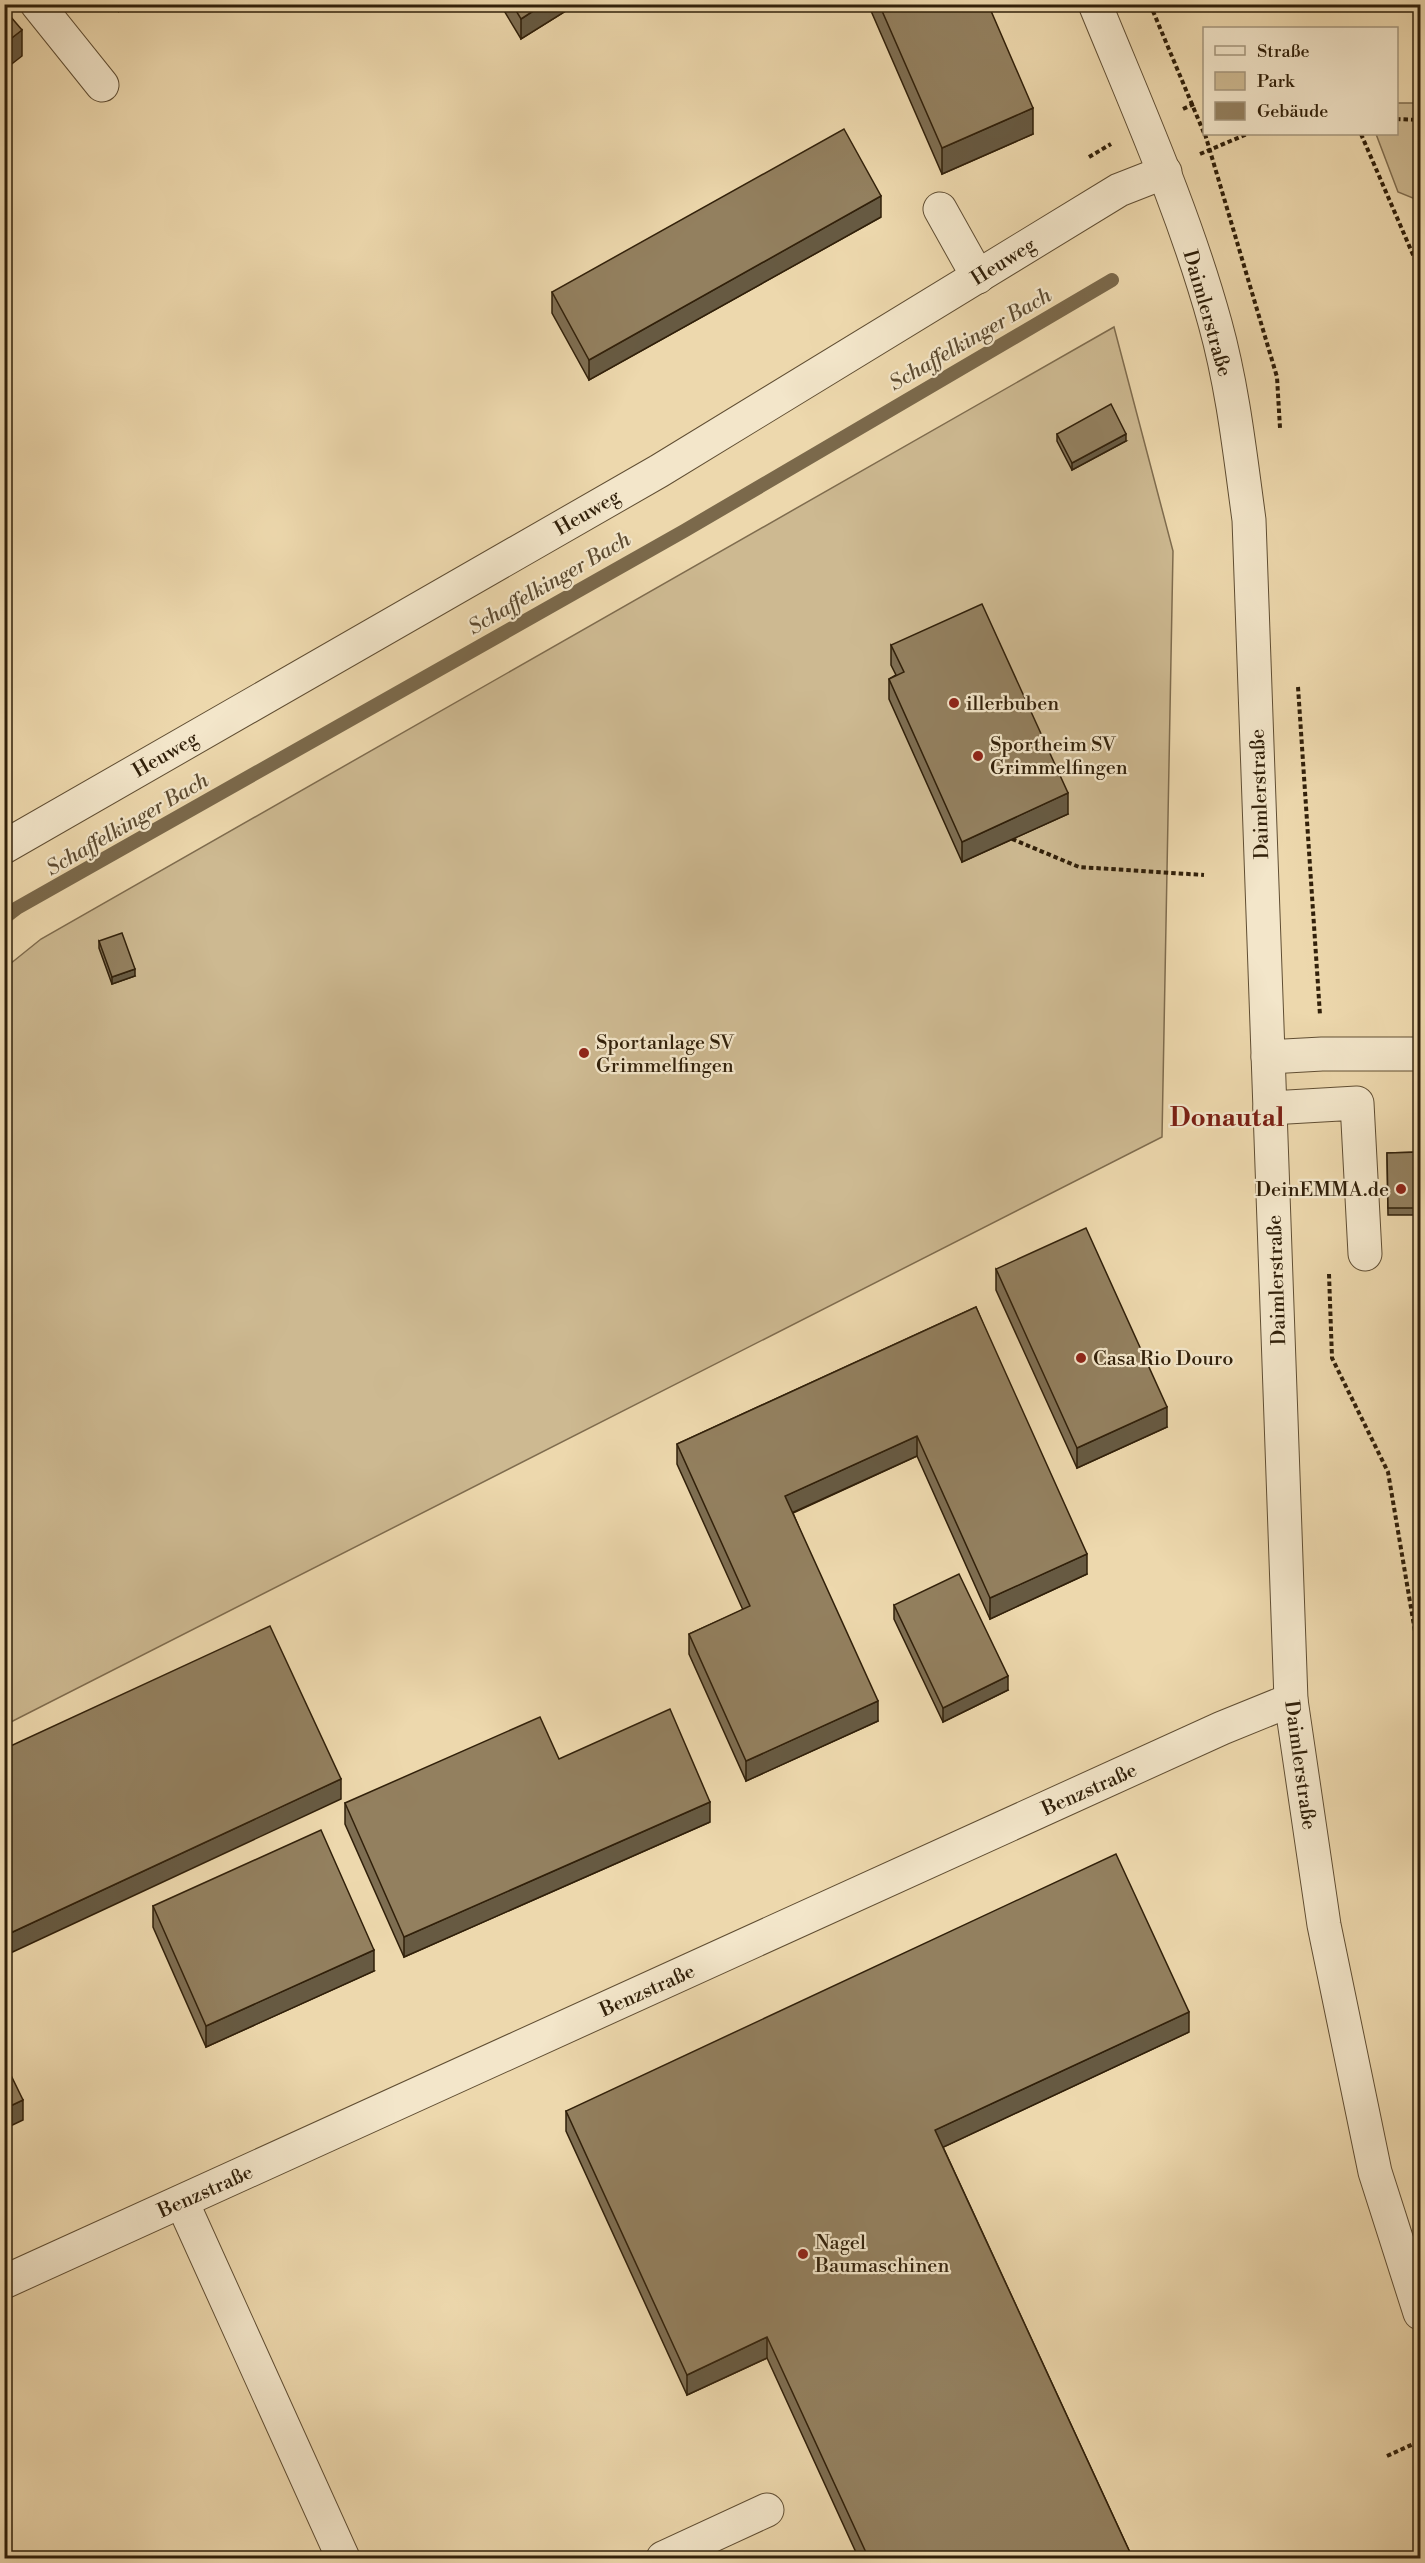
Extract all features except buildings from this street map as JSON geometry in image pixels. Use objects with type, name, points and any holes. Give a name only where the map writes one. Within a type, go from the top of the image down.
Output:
[{"type":"street","points":[[37,4],[102,85]]},
{"type":"street","name":"Daimlerstraße","points":[[1095,4],[1165,172],[1215,323],[1235,414],[1249,520],[1291,1700],[1324,1924],[1375,2172],[1420,2313]]},
{"type":"street","name":"Heuweg","points":[[4,847],[659,471],[1119,190],[1165,172]]},
{"type":"street","points":[[940,209],[978,277]]},
{"type":"street","points":[[1268,1057],[1322,1054],[1420,1054]]},
{"type":"street","points":[[1270,1108],[1357,1103],[1365,1254]]},
{"type":"street","name":"Benzstraße","points":[[4,2282],[1201,1738],[1291,1700]]},
{"type":"street","points":[[182,2202],[343,2559]]},
{"type":"street","points":[[663,2559],[767,2510]]},
{"type":"path","points":[[1150,4],[1203,128]]},
{"type":"path","points":[[1398,119],[1420,120]]},
{"type":"path","points":[[1206,135],[1277,377],[1281,436]]},
{"type":"path","points":[[1210,149],[1244,135]]},
{"type":"path","points":[[1360,135],[1420,271]]},
{"type":"path","points":[[1298,684],[1319,979],[1322,1054]]},
{"type":"path","points":[[1012,839],[1079,867],[1204,874]]},
{"type":"path","points":[[1329,1266],[1332,1358],[1388,1472],[1420,1661]]},
{"type":"path","points":[[1387,2456],[1420,2441]]},
{"type":"green space","points":[[1398,103],[1420,103],[1420,201],[1398,192],[1376,135],[1398,135]]},
{"type":"green space","name":"Sportanlage SV Grimmelfingen","points":[[1114,327],[1173,551],[1162,1137],[5,1725],[5,968],[41,939]]},
{"type":"waterway","name":"Schaffelkinger Bach","points":[[4,918],[17,908],[684,531],[1112,280]]},
{"type":"place","name":"illerbuben","points":[[954,703]]},
{"type":"place","name":"Sportheim SV Grimmelfingen","points":[[978,756]]},
{"type":"place","name":"Sportanlage SV Grimmelfingen","points":[[584,1053]]},
{"type":"place","name":"DeinEMMA.de","points":[[1401,1189]]},
{"type":"place","name":"Casa Rio Douro","points":[[1081,1358]]},
{"type":"place","name":"Nagel Baumaschinen","points":[[803,2254]]},
{"type":"district","name":"Donautal","points":[[1227,1117]]}]
